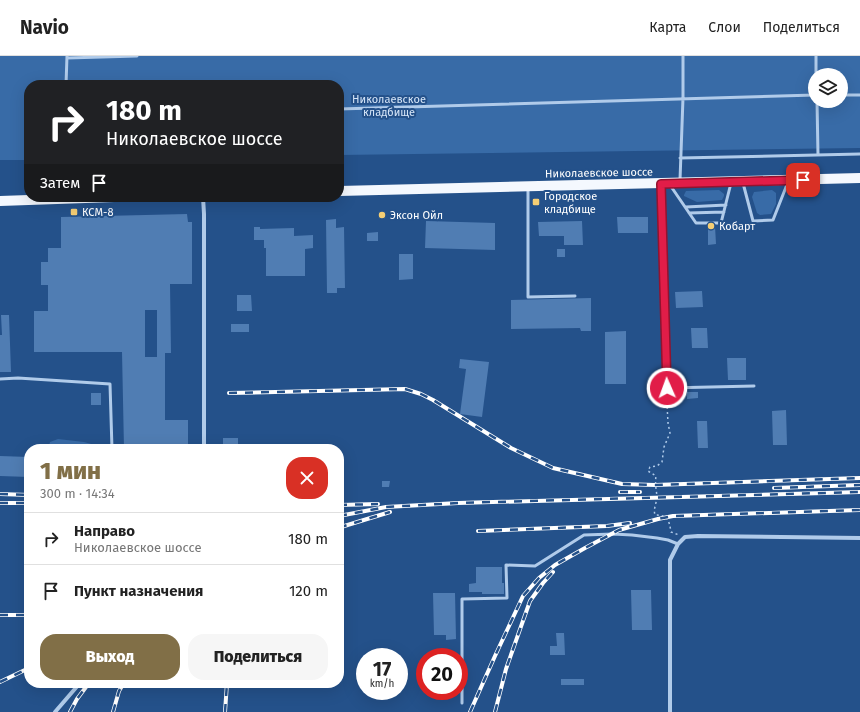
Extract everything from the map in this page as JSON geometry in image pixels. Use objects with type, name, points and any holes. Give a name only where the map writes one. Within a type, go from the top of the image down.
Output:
[{"type":"main road","name":"Николаевское шоссе","points":[[344,191],[860,178]]},
{"type":"main road","points":[[0,201],[24,200]]},
{"type":"street","points":[[203,202],[204,444]]},
{"type":"street","points":[[670,712],[670,560],[678,544],[685,537],[860,538]]},
{"type":"street","points":[[55,712],[76,688]]},
{"type":"lane","points":[[66,80],[67,57],[137,56]]},
{"type":"lane","points":[[680,183],[683,56]]},
{"type":"lane","points":[[816,56],[816,68]]},
{"type":"lane","points":[[344,109],[808,95]]},
{"type":"lane","points":[[848,95],[860,95]]},
{"type":"lane","points":[[817,108],[818,155]]},
{"type":"lane","points":[[680,158],[860,154]]},
{"type":"lane","points":[[742,182],[753,221],[773,220],[789,180]]},
{"type":"lane","points":[[665,184],[686,207],[696,223],[721,223],[731,182]]},
{"type":"lane","points":[[665,184],[667,388],[754,386]]},
{"type":"lane","points":[[528,187],[528,297],[575,296]]},
{"type":"lane","points":[[686,207],[726,205]]},
{"type":"lane","points":[[690,213],[724,212]]},
{"type":"lane","points":[[0,379],[18,378],[110,384],[112,444]]},
{"type":"lane","points":[[462,703],[462,599],[507,598],[506,565],[535,566],[584,535],[626,535],[657,538],[678,544]]},
{"type":"path","points":[[667,388],[668,423],[670,433],[664,447],[662,462],[657,466],[650,467],[648,471],[656,476],[655,485],[657,497],[654,512],[655,515],[664,515],[670,525],[671,532],[685,537]]},
{"type":"green space","name":"Николаевское кладбище","points":[[0,56],[860,56],[860,148],[344,155],[344,80],[24,80],[24,160],[0,160]]},
{"type":"green space","points":[[719,190],[724,194],[722,200],[697,202],[684,196],[686,191]]},
{"type":"green space","points":[[772,190],[776,193],[776,204],[771,214],[760,215],[757,213],[752,197],[754,192]]},
{"type":"green space","points":[[58,439],[91,444],[49,444],[50,442]]},
{"type":"building","points":[[187,214],[188,222],[192,222],[192,284],[170,284],[171,353],[165,353],[165,420],[188,420],[188,444],[124,444],[122,352],[34,352],[34,311],[48,311],[48,285],[41,285],[41,262],[48,262],[48,248],[61,248],[61,217]],"holes":[[[145,310],[157,310],[157,357],[145,357]]]},
{"type":"building","points":[[617,217],[648,217],[648,233],[618,233]]},
{"type":"building","points":[[336,219],[336,228],[344,227],[345,288],[337,288],[337,293],[327,293],[326,220]]},
{"type":"building","points":[[426,221],[495,223],[495,250],[425,248]]},
{"type":"building","points":[[582,221],[583,245],[564,245],[564,236],[539,236],[538,222]]},
{"type":"building","points":[[708,226],[715,226],[716,244],[708,245]]},
{"type":"building","points":[[254,227],[260,227],[260,229],[294,228],[294,236],[313,235],[313,248],[305,249],[305,276],[266,276],[266,248],[264,248],[264,240],[254,240]]},
{"type":"building","points":[[378,232],[378,241],[367,241],[367,233]]},
{"type":"building","points":[[557,249],[565,249],[565,257],[557,257]]},
{"type":"building","points":[[399,254],[413,254],[413,279],[399,280]]},
{"type":"building","points":[[702,291],[703,307],[676,308],[675,292]]},
{"type":"building","points":[[237,295],[251,295],[252,311],[237,311]]},
{"type":"building","points":[[591,298],[591,331],[581,331],[580,328],[511,329],[511,300]]},
{"type":"building","points":[[1,315],[9,315],[11,372],[0,372],[0,335],[2,335]]},
{"type":"building","points":[[231,324],[249,324],[249,332],[231,332]]},
{"type":"building","points":[[691,328],[707,328],[708,348],[692,348]]},
{"type":"building","points":[[626,331],[626,384],[605,384],[605,332]]},
{"type":"building","points":[[727,358],[746,358],[746,380],[728,380]]},
{"type":"building","points":[[460,359],[489,362],[482,417],[460,414],[466,369],[459,368]]},
{"type":"building","points":[[687,392],[698,392],[698,398],[687,399]]},
{"type":"building","points":[[91,393],[101,393],[101,405],[91,405]]},
{"type":"building","points":[[786,410],[787,445],[773,445],[772,411]]},
{"type":"building","points":[[697,421],[707,421],[708,448],[698,448]]},
{"type":"building","points":[[223,438],[238,438],[238,444],[223,444]]},
{"type":"building","points":[[0,456],[24,457],[24,477],[0,476]]},
{"type":"building","points":[[382,481],[390,481],[389,487],[382,487]]},
{"type":"building","points":[[476,567],[502,567],[504,594],[482,594],[482,592],[469,592],[469,584],[476,583]]},
{"type":"building","points":[[631,590],[651,590],[652,630],[632,630]]},
{"type":"building","points":[[433,593],[455,593],[456,639],[446,640],[446,635],[434,635]]},
{"type":"building","points":[[556,633],[564,633],[565,655],[550,655],[550,646],[557,646]]},
{"type":"building","points":[[561,679],[584,679],[584,685],[561,685]]},
{"type":"railway","points":[[229,393],[405,389],[433,400],[511,448],[553,468],[622,484],[655,485],[860,478]]},
{"type":"railway","points":[[774,488],[860,485]]},
{"type":"railway","points":[[620,492],[640,492]]},
{"type":"railway","points":[[344,515],[386,507],[458,503],[860,492]]},
{"type":"railway","points":[[0,494],[24,495]]},
{"type":"railway","points":[[0,503],[24,503]]},
{"type":"railway","points":[[344,505],[378,504]]},
{"type":"railway","points":[[470,712],[523,596],[539,578],[555,565],[619,530],[673,516],[860,510]]},
{"type":"railway","points":[[344,526],[390,512]]},
{"type":"railway","points":[[478,531],[607,526],[630,523]]},
{"type":"railway","points":[[495,712],[506,669],[530,601],[553,572]]},
{"type":"railway","points":[[0,615],[24,615]]},
{"type":"railway","points":[[0,682],[24,670]]},
{"type":"railway","points":[[70,712],[85,688]]},
{"type":"railway","points":[[113,712],[121,688]]},
{"type":"railway","points":[[225,712],[227,688]]},
{"type":"place","name":"Городское кладбище","points":[[536,202]]},
{"type":"place","name":"КСМ-8","points":[[74,212]]},
{"type":"place","name":"Эксон Ойл","points":[[382,215]]},
{"type":"place","name":"Кобарт","points":[[711,226]]},
{"type":"route","points":[[667,388],[661,184],[803,180]]}]
